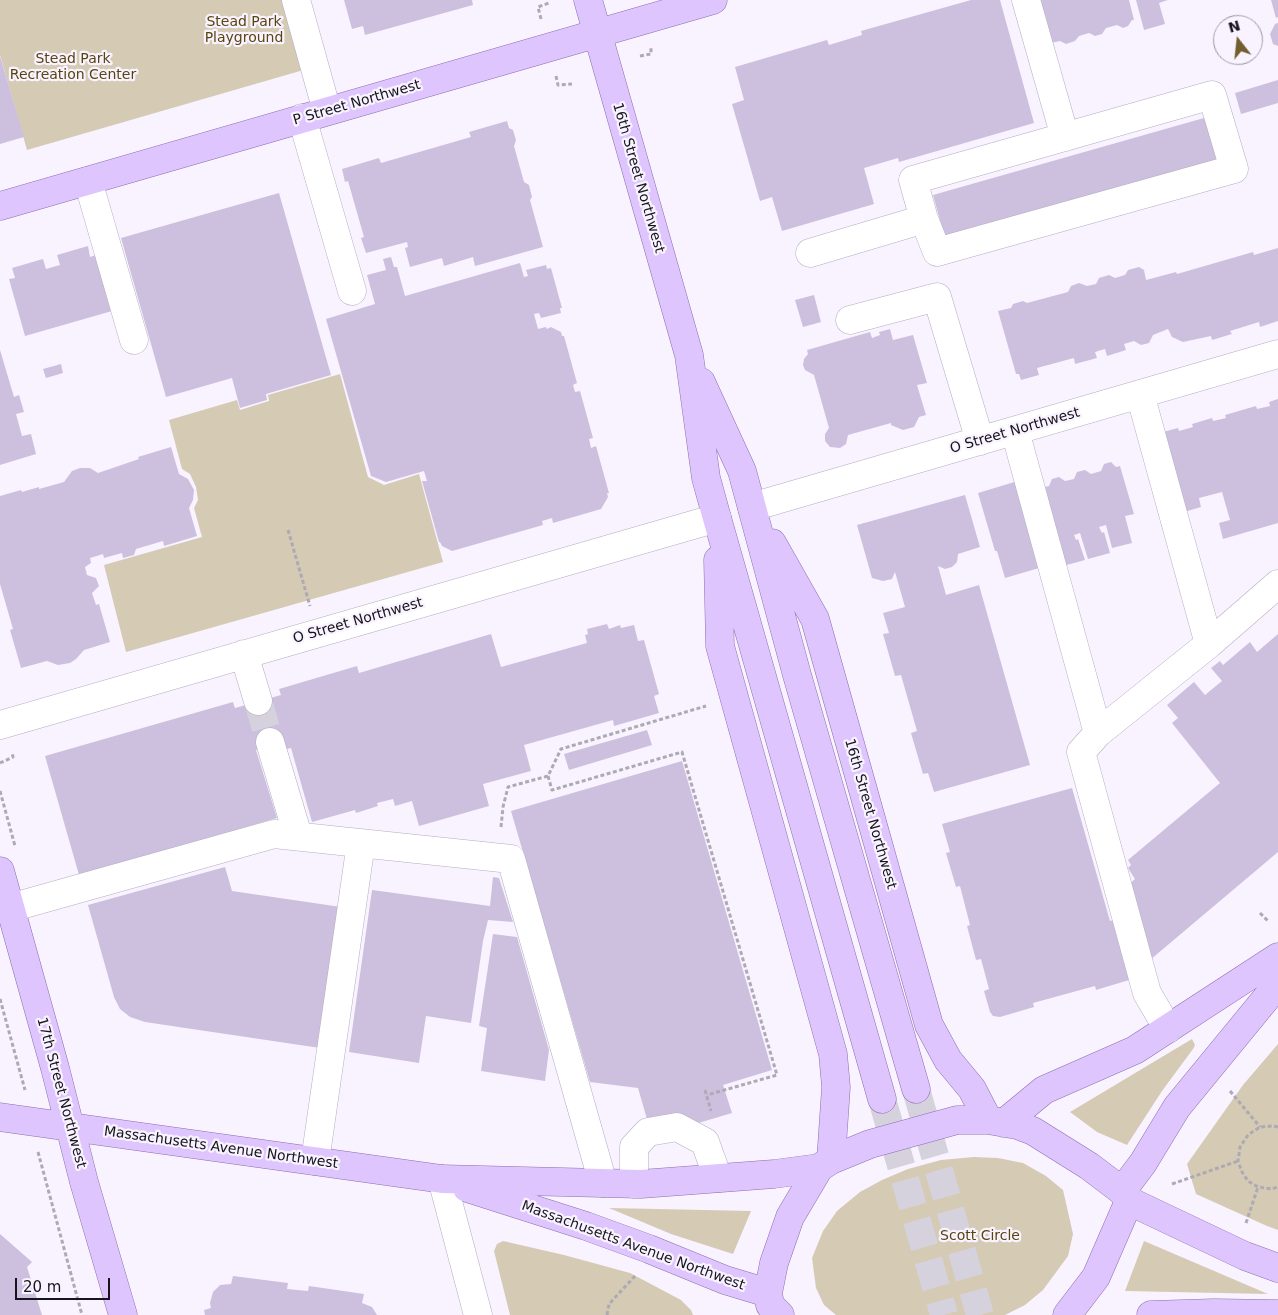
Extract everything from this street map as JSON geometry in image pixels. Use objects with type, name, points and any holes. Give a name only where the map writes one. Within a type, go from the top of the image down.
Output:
[{"type":"main road","name":"16th Street Northwest","points":[[588,0],[689,355],[706,478],[882,1099]]},
{"type":"main road","name":"P Street Northwest","points":[[0,206],[713,0]]},
{"type":"main road","name":"16th Street Northwest","points":[[689,355],[742,471],[800,684],[916,1089]]},
{"type":"main road","name":"16th Street Northwest","points":[[752,507],[815,619],[930,1025],[948,1060],[996,1121]]},
{"type":"main road","name":"16th Street Northwest","points":[[717,518],[720,646],[833,1054],[836,1087],[825,1164]]},
{"type":"main road","name":"17th Street Northwest","points":[[0,872],[84,1182],[123,1315]]},
{"type":"main road","points":[[996,1121],[1044,1090],[1135,1050],[1278,957]]},
{"type":"main road","points":[[1067,1315],[1096,1277],[1126,1196],[1176,1107],[1278,984]]},
{"type":"main road","name":"Massachusetts Avenue Northwest","points":[[0,1116],[442,1179],[634,1184],[774,1174],[825,1164],[870,1144],[958,1120],[996,1121],[1017,1125],[1046,1138],[1089,1166],[1126,1196]]},
{"type":"main road","points":[[770,1307],[774,1263],[790,1217],[825,1164]]},
{"type":"main road","name":"Massachusetts Avenue Northwest","points":[[442,1179],[586,1226],[649,1249],[725,1280],[770,1307]]},
{"type":"main road","points":[[1126,1196],[1157,1215],[1245,1256],[1278,1268]]},
{"type":"main road","points":[[1151,1315],[1214,1313],[1278,1314]]},
{"type":"street","points":[[296,0],[315,115],[352,291]]},
{"type":"street","points":[[1026,0],[1066,137]]},
{"type":"street","points":[[1212,95],[1234,169],[937,252],[924,219],[913,180],[1212,95]]},
{"type":"street","points":[[88,181],[134,340]]},
{"type":"street","points":[[810,253],[924,219]]},
{"type":"street","points":[[850,320],[937,296],[980,441]]},
{"type":"street","name":"O Street Northwest","points":[[752,507],[1278,354]]},
{"type":"street","points":[[1140,394],[1208,644]]},
{"type":"street","points":[[1015,430],[1098,733]]},
{"type":"street","name":"O Street Northwest","points":[[0,725],[717,518]]},
{"type":"street","points":[[1168,1029],[1147,993],[1081,752],[1098,733],[1208,644],[1278,584]]},
{"type":"street","points":[[244,654],[258,701]]},
{"type":"street","points":[[270,742],[298,836]]},
{"type":"street","points":[[10,908],[274,834],[510,859],[603,1183]]},
{"type":"street","points":[[315,1161],[361,843]]},
{"type":"street","points":[[634,1184],[634,1147],[648,1132],[678,1127],[705,1142],[718,1178]]},
{"type":"street","points":[[442,1179],[478,1315]]},
{"type":"path","points":[[541,20],[538,7],[549,3]]},
{"type":"path","points":[[640,56],[651,54]]},
{"type":"path","points":[[556,76],[558,85],[572,84]]},
{"type":"path","points":[[288,530],[318,633]]},
{"type":"path","points":[[707,1096],[777,1075],[682,752],[552,790],[548,776],[561,749],[710,705]]},
{"type":"path","points":[[0,763],[13,757]]},
{"type":"path","points":[[499,858],[503,807],[508,787],[548,776]]},
{"type":"path","points":[[1260,913],[1268,921]]},
{"type":"path","points":[[0,999],[18,1065]]},
{"type":"path","points":[[1228,1088],[1260,1127]]},
{"type":"path","points":[[1278,1127],[1260,1127],[1248,1135],[1240,1147],[1238,1161],[1248,1181],[1258,1187],[1272,1189],[1278,1187]]},
{"type":"path","points":[[1172,1184],[1238,1161]]},
{"type":"path","points":[[44,1176],[82,1315]]},
{"type":"path","points":[[1246,1223],[1258,1187]]},
{"type":"path","points":[[607,1315],[609,1304],[632,1282],[639,1271]]},
{"type":"green space","name":"Stead Park Recreation Center","points":[[0,0],[288,0],[307,69],[27,150],[0,55]]},
{"type":"green space","points":[[340,374],[368,477],[384,485],[419,474],[443,562],[126,652],[104,565],[202,537],[194,508],[198,500],[196,487],[190,474],[182,469],[169,420],[237,400],[240,410],[269,401],[268,395]]},
{"type":"green space","points":[[1192,1039],[1195,1045],[1193,1049],[1162,1091],[1127,1145],[1097,1132],[1070,1112]]},
{"type":"green space","points":[[1278,1044],[1278,1230],[1196,1194],[1187,1164],[1243,1085]]},
{"type":"green space","name":"Scott Circle","points":[[974,1157],[998,1158],[1023,1163],[1046,1176],[1063,1190],[1073,1234],[1068,1256],[1043,1290],[1025,1305],[1005,1315],[836,1315],[824,1305],[816,1288],[812,1258],[823,1231],[837,1211],[860,1192],[908,1169],[941,1160]]},
{"type":"green space","points":[[609,1208],[751,1211],[733,1254],[671,1234]]},
{"type":"green space","points":[[503,1241],[630,1273],[681,1300],[691,1310],[693,1315],[510,1315],[494,1251],[497,1244]]},
{"type":"green space","points":[[1144,1241],[1268,1294],[1125,1291]]},
{"type":"building","points":[[344,0],[472,0],[473,5],[365,35],[363,26],[352,29]]},
{"type":"building","points":[[971,0],[1000,0],[1034,123],[899,162],[898,158],[864,168],[874,204],[782,231],[772,197],[760,201],[732,104],[744,100],[735,67],[827,40],[829,45],[862,35],[861,31]]},
{"type":"building","points":[[1038,0],[1129,0],[1134,20],[1128,26],[1123,28],[1117,25],[1106,28],[1102,34],[1095,36],[1089,33],[1079,36],[1075,41],[1066,44],[1060,41],[1051,43]]},
{"type":"building","points":[[1136,0],[1168,0],[1159,3],[1165,24],[1144,30]]},
{"type":"building","points":[[1271,0],[1278,0],[1278,17],[1276,18]]},
{"type":"building","points":[[1278,23],[1278,46],[1273,44],[1270,34],[1275,24]]},
{"type":"building","points":[[0,56],[24,137],[0,144]]},
{"type":"building","points":[[1278,80],[1278,103],[1241,114],[1235,93]]},
{"type":"building","points":[[1211,116],[1225,166],[945,238],[933,195]]},
{"type":"building","points":[[507,121],[509,128],[513,130],[516,140],[514,146],[524,182],[529,185],[532,197],[530,200],[543,247],[475,266],[473,257],[444,266],[442,258],[410,267],[405,248],[408,247],[407,242],[366,253],[361,238],[364,237],[348,181],[345,182],[342,169],[379,158],[381,163],[471,137],[469,132]]},
{"type":"building","points":[[279,193],[331,375],[266,394],[267,400],[240,408],[232,378],[166,397],[121,238]]},
{"type":"building","points":[[88,246],[90,257],[96,255],[112,311],[25,336],[9,279],[15,278],[12,268],[43,259],[46,269],[60,265],[57,255]]},
{"type":"building","points":[[1278,248],[1278,321],[1260,327],[1259,322],[1230,331],[1232,334],[1212,340],[1211,336],[1183,342],[1172,337],[1168,329],[1153,335],[1149,343],[1141,345],[1134,341],[1124,344],[1126,350],[1107,356],[1105,349],[1095,352],[1097,358],[1075,364],[1074,358],[1037,368],[1039,375],[1021,380],[1019,374],[1016,374],[998,311],[1011,308],[1013,304],[1023,301],[1027,303],[1068,292],[1071,286],[1079,283],[1087,286],[1096,284],[1099,278],[1109,275],[1115,278],[1125,275],[1128,270],[1139,267],[1144,270],[1146,280],[1176,272],[1177,274],[1253,252],[1254,255]]},
{"type":"building","points":[[391,257],[394,267],[397,267],[405,296],[520,263],[524,277],[528,276],[526,270],[546,265],[547,269],[551,268],[562,308],[560,308],[561,313],[541,318],[539,313],[534,314],[538,329],[551,327],[561,332],[562,336],[564,336],[577,383],[573,385],[575,392],[580,391],[593,438],[589,439],[591,448],[596,446],[609,493],[607,493],[608,497],[601,509],[553,523],[552,518],[542,521],[543,525],[452,551],[442,546],[439,542],[422,481],[427,481],[424,471],[386,482],[371,476],[326,319],[375,304],[367,275],[386,270],[383,259]]},
{"type":"building","points":[[814,295],[821,322],[803,327],[795,300]]},
{"type":"building","points":[[890,329],[893,340],[913,335],[927,383],[917,385],[926,415],[919,417],[914,427],[903,430],[891,425],[891,423],[848,435],[846,444],[840,448],[830,447],[825,441],[825,434],[829,428],[814,375],[805,370],[803,365],[804,359],[808,354],[807,350],[870,332],[872,338],[880,335],[879,332]]},
{"type":"building","points":[[0,350],[14,397],[19,395],[24,412],[16,414],[22,436],[31,434],[36,454],[0,465]]},
{"type":"building","points":[[61,364],[63,373],[46,378],[43,369]]},
{"type":"building","points":[[1278,399],[1278,523],[1223,539],[1219,523],[1230,520],[1222,492],[1199,498],[1201,507],[1184,512],[1159,433],[1178,428],[1179,431],[1193,427],[1192,424],[1212,418],[1213,421],[1226,418],[1225,415],[1256,406],[1257,409],[1270,406],[1269,402]]},
{"type":"building","points":[[171,447],[179,474],[188,479],[194,490],[193,500],[189,508],[197,536],[164,546],[163,541],[136,549],[134,555],[123,558],[122,553],[104,558],[103,554],[90,558],[91,563],[85,567],[87,575],[96,578],[99,586],[92,593],[96,605],[99,604],[110,642],[84,650],[70,663],[58,665],[47,661],[21,668],[10,630],[13,629],[0,584],[0,496],[64,482],[72,471],[80,468],[90,468],[98,473],[139,459],[138,457]]},
{"type":"building","points":[[1111,462],[1116,467],[1120,466],[1134,514],[1125,516],[1132,543],[1112,548],[1106,525],[1099,527],[1102,533],[1104,532],[1110,553],[1088,559],[1080,533],[1074,535],[1076,540],[1078,539],[1085,560],[1063,566],[1041,488],[1049,486],[1052,479],[1059,477],[1065,481],[1074,479],[1077,472],[1085,470],[1091,474],[1101,471],[1104,464]]},
{"type":"building","points":[[1021,480],[1046,566],[1005,578],[978,493]]},
{"type":"building","points":[[965,495],[980,547],[958,554],[957,562],[952,567],[945,569],[938,566],[946,595],[979,585],[1030,765],[934,792],[928,773],[923,774],[911,733],[917,731],[901,675],[895,676],[883,634],[889,633],[883,613],[905,607],[895,572],[892,579],[883,581],[872,578],[857,525]]},
{"type":"building","points":[[607,624],[609,629],[620,625],[621,628],[634,625],[638,641],[644,640],[659,694],[654,696],[659,713],[614,726],[613,720],[524,745],[531,771],[483,784],[489,806],[419,826],[412,801],[395,806],[393,799],[377,803],[378,806],[356,813],[355,810],[312,822],[291,748],[283,750],[279,736],[256,750],[277,818],[79,875],[45,756],[233,702],[235,708],[281,695],[279,689],[357,666],[359,673],[491,634],[501,667],[587,643],[585,635],[588,634],[587,629]]},
{"type":"building","points":[[1278,634],[1278,852],[1150,960],[1128,885],[1135,879],[1128,868],[1131,865],[1128,860],[1220,783],[1172,723],[1178,718],[1167,705],[1194,682],[1205,695],[1222,681],[1211,668],[1220,661],[1223,665],[1250,642],[1257,652]]},
{"type":"building","points":[[647,730],[652,745],[569,770],[564,754]]},
{"type":"building","points":[[682,761],[772,1070],[723,1085],[732,1113],[695,1124],[653,1140],[638,1088],[590,1082],[511,811]]},
{"type":"building","points":[[1072,788],[1110,921],[1120,918],[1129,980],[1096,990],[1095,986],[1033,1003],[1034,1007],[1000,1017],[993,1016],[984,991],[989,989],[981,959],[976,960],[967,926],[970,925],[960,886],[956,887],[946,853],[950,852],[942,824]]},
{"type":"building","points":[[225,867],[232,891],[341,907],[320,1048],[145,1022],[130,1017],[120,1009],[114,997],[88,905]]},
{"type":"building","points":[[493,877],[499,878],[513,922],[488,920],[483,941],[471,1023],[426,1016],[419,1063],[349,1052],[372,890],[490,906]]},
{"type":"building","points":[[493,934],[517,937],[549,1050],[545,1081],[481,1071],[487,1028],[479,1026]]},
{"type":"building","points":[[0,1234],[32,1262],[27,1267],[42,1315],[0,1315]]},
{"type":"building","points":[[233,1276],[288,1283],[287,1289],[308,1291],[309,1286],[364,1294],[362,1303],[372,1307],[377,1315],[205,1315],[204,1310],[211,1308],[210,1303],[213,1292],[220,1285],[231,1284]]},
{"type":"tunnel","points":[[258,701],[270,742]]},
{"type":"tunnel","points":[[916,1089],[980,1315]]},
{"type":"tunnel","points":[[882,1099],[944,1315]]},
{"type":"park label","name":"Stead Park Playground","points":[[244,30]]}]
